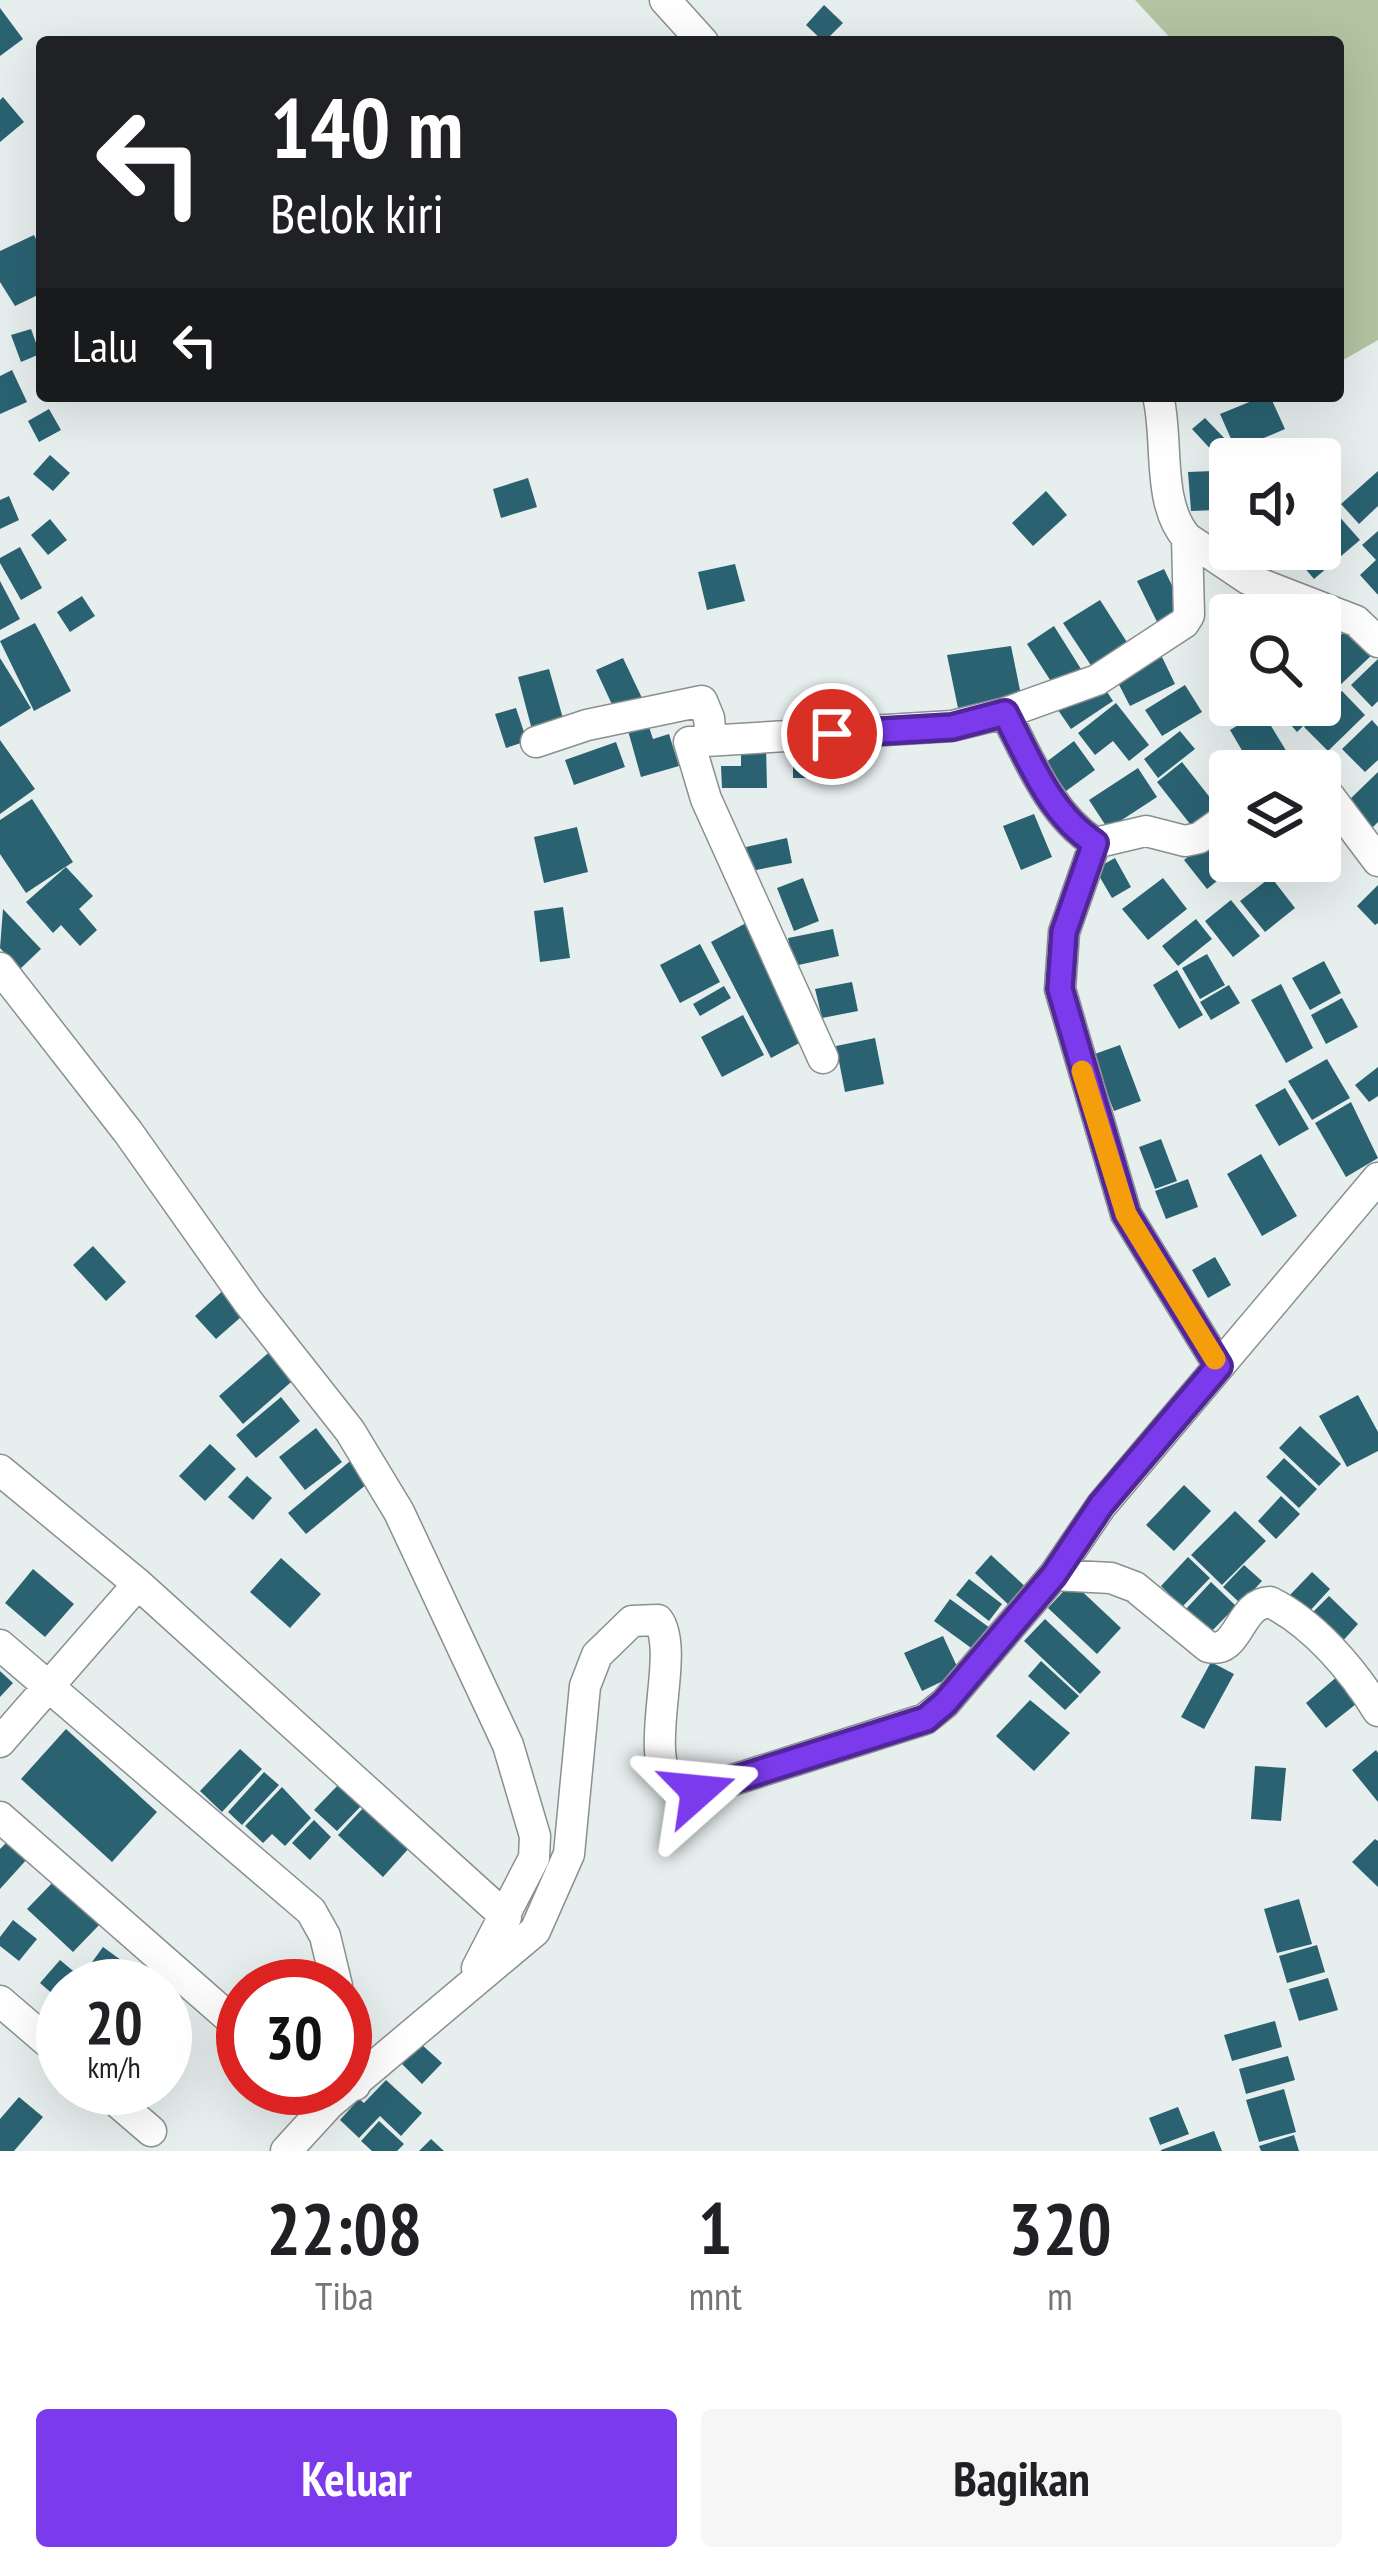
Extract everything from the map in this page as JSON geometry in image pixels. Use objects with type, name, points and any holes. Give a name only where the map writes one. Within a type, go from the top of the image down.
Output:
[{"type":"street","points":[[665,0],[698,36]]},
{"type":"street","points":[[823,1058],[706,799],[689,742],[952,727],[1097,680],[1184,623],[1189,615],[1187,538],[1172,508],[1160,402]]},
{"type":"street","points":[[1187,538],[1248,579],[1356,621],[1378,642]]},
{"type":"street","points":[[536,742],[587,724],[702,701],[711,740]]},
{"type":"street","points":[[1005,713],[1043,786],[1074,830],[1095,843],[1146,831],[1185,841],[1209,831]]},
{"type":"street","points":[[1341,812],[1378,862]]},
{"type":"street","points":[[1095,843],[1064,932],[1060,989],[1126,1214],[1219,1366]]},
{"type":"street","points":[[0,968],[128,1132],[249,1304],[350,1431],[400,1512],[508,1745],[535,1836],[534,1858],[468,1984]]},
{"type":"street","points":[[372,2070],[535,1931],[569,1854],[585,1686],[597,1655],[632,1621],[658,1620],[668,1640],[659,1736],[667,1776],[679,1788],[698,1791],[926,1719],[1054,1575],[1101,1505],[1378,1178]]},
{"type":"street","points":[[0,1470],[138,1584],[506,1917]]},
{"type":"street","points":[[1054,1575],[1111,1578],[1135,1587],[1208,1647],[1218,1650],[1226,1646],[1251,1607],[1270,1602],[1309,1629],[1356,1679],[1378,1712]]},
{"type":"street","points":[[0,1742],[138,1584]]},
{"type":"street","points":[[0,1645],[311,1911],[326,1936],[332,1959]]},
{"type":"street","points":[[0,1817],[216,2006]]},
{"type":"street","points":[[0,2001],[36,2032]]},
{"type":"street","points":[[132,2115],[151,2131]]},
{"type":"street","points":[[286,2151],[319,2115]]},
{"type":"green space","points":[[1135,0],[1378,0],[1378,340],[1344,360],[1344,36],[1168,36]]},
{"type":"building","points":[[824,5],[843,23],[830,36],[818,36],[806,25]]},
{"type":"building","points":[[0,8],[23,39],[0,56]]},
{"type":"building","points":[[3,97],[24,122],[0,142],[0,100]]},
{"type":"building","points":[[34,235],[36,296],[15,306],[0,282],[0,251]]},
{"type":"building","points":[[31,329],[36,356],[21,362],[11,335]]},
{"type":"building","points":[[12,370],[27,402],[0,414],[0,376]]},
{"type":"building","points":[[1249,402],[1273,402],[1285,429],[1264,438],[1231,438],[1220,414]]},
{"type":"building","points":[[49,409],[61,430],[39,442],[28,421]]},
{"type":"building","points":[[1205,418],[1224,438],[1209,438],[1209,447],[1192,429]]},
{"type":"building","points":[[50,455],[70,473],[53,491],[33,474]]},
{"type":"building","points":[[1209,471],[1209,510],[1191,511],[1188,472]]},
{"type":"building","points":[[1378,471],[1378,506],[1359,524],[1341,504]]},
{"type":"building","points":[[528,478],[537,507],[501,518],[493,489]]},
{"type":"building","points":[[1046,491],[1067,515],[1033,546],[1012,523]]},
{"type":"building","points":[[9,496],[19,520],[0,529],[0,500]]},
{"type":"building","points":[[50,519],[67,540],[48,555],[31,535]]},
{"type":"building","points":[[1341,519],[1360,540],[1341,556]]},
{"type":"building","points":[[1378,531],[1378,595],[1360,575],[1376,560],[1362,545]]},
{"type":"building","points":[[20,547],[42,588],[21,600],[0,563],[0,558]]},
{"type":"building","points":[[735,564],[745,601],[707,610],[698,572]]},
{"type":"building","points":[[1164,569],[1187,616],[1160,628],[1137,581]]},
{"type":"building","points":[[0,581],[20,619],[0,630]]},
{"type":"building","points":[[82,596],[95,616],[70,632],[57,612]]},
{"type":"building","points":[[1100,600],[1132,650],[1096,673],[1063,623]]},
{"type":"building","points":[[35,623],[71,691],[34,711],[0,641]]},
{"type":"building","points":[[1054,626],[1081,669],[1054,686],[1027,644]]},
{"type":"building","points":[[1349,627],[1374,653],[1341,684],[1341,635]]},
{"type":"building","points":[[1011,646],[1021,695],[958,708],[947,655]]},
{"type":"building","points":[[1162,657],[1175,684],[1130,706],[1116,679]]},
{"type":"building","points":[[0,658],[31,708],[0,727]]},
{"type":"building","points":[[623,658],[642,698],[615,711],[596,670]]},
{"type":"building","points":[[1378,659],[1378,701],[1372,707],[1351,685]]},
{"type":"building","points":[[549,669],[564,722],[532,730],[518,677]]},
{"type":"building","points":[[1100,681],[1113,701],[1071,729],[1058,710]]},
{"type":"building","points":[[1185,685],[1202,712],[1162,736],[1145,710]]},
{"type":"building","points":[[1341,692],[1365,715],[1327,750],[1304,727],[1341,726]]},
{"type":"building","points":[[1116,703],[1149,745],[1129,761],[1113,741],[1095,755],[1078,733]]},
{"type":"building","points":[[516,708],[527,741],[506,748],[495,714]]},
{"type":"building","points":[[1372,720],[1378,727],[1378,760],[1365,772],[1342,749]]},
{"type":"building","points":[[647,721],[653,739],[669,734],[679,766],[641,777],[627,727]]},
{"type":"building","points":[[1271,726],[1286,750],[1242,750],[1230,730]]},
{"type":"building","points":[[1180,731],[1195,749],[1158,778],[1144,759]]},
{"type":"building","points":[[0,740],[35,789],[0,814]]},
{"type":"building","points":[[1074,741],[1095,770],[1066,791],[1045,763]]},
{"type":"building","points":[[616,742],[625,767],[574,785],[565,760]]},
{"type":"building","points":[[847,742],[847,778],[793,778],[793,743]]},
{"type":"building","points":[[741,744],[766,744],[767,788],[722,788],[721,766],[741,766]]},
{"type":"building","points":[[1182,762],[1209,796],[1209,817],[1194,829],[1157,782]]},
{"type":"building","points":[[1138,768],[1157,797],[1108,829],[1089,800]]},
{"type":"building","points":[[1378,772],[1378,822],[1371,829],[1346,803]]},
{"type":"building","points":[[32,799],[73,862],[26,893],[0,854],[0,820]]},
{"type":"building","points":[[1034,814],[1052,857],[1021,870],[1003,826]]},
{"type":"building","points":[[577,827],[588,872],[544,883],[534,837]]},
{"type":"building","points":[[787,838],[792,863],[751,871],[746,847]]},
{"type":"building","points":[[1209,840],[1209,882],[1216,882],[1207,889],[1184,860]]},
{"type":"building","points":[[1115,858],[1131,887],[1112,898],[1095,869]]},
{"type":"building","points":[[66,867],[93,896],[79,909],[97,930],[80,946],[61,925],[53,933],[26,902]]},
{"type":"building","points":[[803,878],[819,921],[794,931],[777,888]]},
{"type":"building","points":[[1163,878],[1187,909],[1148,940],[1122,909]]},
{"type":"building","points":[[1265,882],[1275,882],[1295,908],[1265,932],[1240,901]]},
{"type":"building","points":[[1378,885],[1378,923],[1375,925],[1357,906]]},
{"type":"building","points":[[1231,900],[1260,936],[1233,957],[1205,921]]},
{"type":"building","points":[[563,907],[570,958],[540,962],[534,911]]},
{"type":"building","points":[[3,909],[41,949],[20,969],[0,948]]},
{"type":"building","points":[[1196,919],[1212,939],[1178,966],[1162,946]]},
{"type":"building","points":[[746,923],[807,1039],[771,1058],[711,942]]},
{"type":"building","points":[[833,929],[839,956],[794,966],[788,938]]},
{"type":"building","points":[[700,944],[720,982],[680,1003],[660,965]]},
{"type":"building","points":[[1207,954],[1225,985],[1200,999],[1182,968]]},
{"type":"building","points":[[1324,961],[1341,993],[1310,1010],[1292,978]]},
{"type":"building","points":[[1177,970],[1203,1015],[1179,1029],[1153,985]]},
{"type":"building","points":[[852,982],[858,1011],[822,1018],[815,989]]},
{"type":"building","points":[[1281,984],[1313,1048],[1286,1063],[1251,1000]]},
{"type":"building","points":[[1229,985],[1240,1003],[1211,1020],[1200,1002]]},
{"type":"building","points":[[724,986],[731,998],[700,1016],[693,1004]]},
{"type":"building","points":[[1342,998],[1358,1027],[1326,1044],[1311,1015]]},
{"type":"building","points":[[743,1015],[764,1055],[722,1077],[701,1037]]},
{"type":"building","points":[[875,1038],[884,1084],[845,1092],[836,1046]]},
{"type":"building","points":[[1120,1045],[1141,1101],[1114,1111],[1092,1055]]},
{"type":"building","points":[[1327,1059],[1350,1098],[1312,1120],[1288,1081]]},
{"type":"building","points":[[1378,1067],[1378,1096],[1369,1102],[1355,1085]]},
{"type":"building","points":[[1285,1088],[1309,1129],[1279,1146],[1255,1105]]},
{"type":"building","points":[[1351,1102],[1378,1158],[1346,1177],[1315,1123]]},
{"type":"building","points":[[1161,1139],[1177,1181],[1155,1189],[1139,1147]]},
{"type":"building","points":[[1261,1154],[1297,1216],[1262,1236],[1227,1174]]},
{"type":"building","points":[[1188,1179],[1198,1207],[1166,1219],[1155,1191]]},
{"type":"building","points":[[93,1246],[126,1282],[106,1301],[73,1265]]},
{"type":"building","points":[[1215,1257],[1231,1285],[1208,1298],[1192,1270]]},
{"type":"building","points":[[228,1286],[249,1310],[216,1339],[195,1316]]},
{"type":"building","points":[[274,1348],[298,1376],[243,1424],[219,1396]]},
{"type":"building","points":[[1358,1395],[1378,1432],[1378,1451],[1347,1467],[1319,1416]]},
{"type":"building","points":[[281,1397],[300,1421],[256,1458],[236,1435]]},
{"type":"building","points":[[1300,1426],[1341,1464],[1319,1486],[1279,1448]]},
{"type":"building","points":[[316,1428],[342,1462],[305,1490],[279,1457]]},
{"type":"building","points":[[210,1444],[236,1469],[205,1501],[179,1476]]},
{"type":"building","points":[[355,1457],[373,1479],[306,1534],[288,1513]]},
{"type":"building","points":[[1284,1458],[1317,1489],[1299,1508],[1266,1477]]},
{"type":"building","points":[[247,1476],[272,1498],[253,1520],[228,1497]]},
{"type":"building","points":[[1184,1485],[1211,1511],[1174,1551],[1146,1525]]},
{"type":"building","points":[[1281,1496],[1300,1514],[1276,1539],[1258,1521]]},
{"type":"building","points":[[1235,1511],[1266,1541],[1222,1585],[1191,1555]]},
{"type":"building","points":[[991,1555],[1029,1590],[1012,1608],[975,1573]]},
{"type":"building","points":[[1188,1557],[1210,1578],[1182,1607],[1161,1586]]},
{"type":"building","points":[[281,1558],[321,1594],[290,1628],[250,1592]]},
{"type":"building","points":[[1244,1565],[1262,1581],[1241,1604],[1223,1587]]},
{"type":"building","points":[[33,1569],[74,1604],[45,1637],[5,1603]]},
{"type":"building","points":[[1312,1572],[1330,1589],[1308,1613],[1290,1595]]},
{"type":"building","points":[[969,1579],[1002,1604],[989,1621],[956,1595]]},
{"type":"building","points":[[1072,1582],[1121,1628],[1097,1654],[1048,1608]]},
{"type":"building","points":[[1211,1582],[1236,1606],[1211,1632],[1186,1609]]},
{"type":"building","points":[[1329,1596],[1358,1624],[1340,1644],[1310,1615]]},
{"type":"building","points":[[950,1599],[990,1628],[974,1650],[934,1621]]},
{"type":"building","points":[[1045,1619],[1101,1672],[1080,1694],[1024,1641]]},
{"type":"building","points":[[943,1636],[960,1673],[922,1691],[904,1653]]},
{"type":"building","points":[[1041,1661],[1079,1696],[1065,1710],[1028,1676]]},
{"type":"building","points":[[1211,1662],[1234,1674],[1204,1729],[1181,1717]]},
{"type":"building","points":[[1345,1670],[1366,1696],[1326,1728],[1306,1703]]},
{"type":"building","points":[[0,1671],[13,1683],[0,1697]]},
{"type":"building","points":[[1030,1700],[1070,1733],[1034,1771],[996,1736]]},
{"type":"building","points":[[66,1729],[157,1812],[112,1862],[21,1779]]},
{"type":"building","points":[[240,1749],[262,1769],[222,1812],[200,1791]]},
{"type":"building","points":[[1376,1750],[1378,1753],[1378,1802],[1352,1770]]},
{"type":"building","points":[[1255,1766],[1286,1768],[1281,1821],[1251,1819]]},
{"type":"building","points":[[264,1772],[279,1785],[242,1825],[228,1812]]},
{"type":"building","points":[[340,1783],[363,1804],[337,1831],[314,1810]]},
{"type":"building","points":[[282,1787],[311,1818],[285,1846],[272,1834],[263,1843],[245,1826]]},
{"type":"building","points":[[365,1806],[410,1847],[383,1877],[338,1835]]},
{"type":"building","points":[[314,1820],[331,1837],[310,1860],[292,1843]]},
{"type":"building","points":[[8,1841],[28,1858],[0,1889],[0,1849]]},
{"type":"building","points":[[1378,1841],[1378,1887],[1352,1862]]},
{"type":"building","points":[[55,1880],[101,1923],[73,1952],[27,1909]]},
{"type":"building","points":[[1299,1899],[1312,1944],[1277,1953],[1264,1909]]},
{"type":"building","points":[[13,1920],[37,1939],[19,1961],[0,1946],[0,1937]]},
{"type":"building","points":[[1317,1945],[1325,1972],[1287,1983],[1279,1956]]},
{"type":"building","points":[[103,1947],[120,1959],[94,1959]]},
{"type":"building","points":[[1328,1978],[1338,2010],[1299,2021],[1289,1989]]},
{"type":"building","points":[[1275,2021],[1282,2047],[1232,2061],[1224,2035]]},
{"type":"building","points":[[421,2044],[442,2063],[422,2084],[402,2064]]},
{"type":"building","points":[[1288,2056],[1295,2080],[1246,2094],[1239,2069]]},
{"type":"building","points":[[386,2080],[422,2113],[401,2136],[380,2116],[359,2138],[340,2120],[345,2115],[372,2115],[372,2095]]},
{"type":"building","points":[[1284,2089],[1296,2132],[1259,2142],[1246,2100]]},
{"type":"building","points":[[19,2097],[43,2117],[14,2151],[0,2151],[0,2119]]},
{"type":"building","points":[[1178,2107],[1189,2134],[1160,2145],[1149,2118]]},
{"type":"building","points":[[379,2121],[404,2144],[397,2151],[372,2151],[361,2141]]},
{"type":"building","points":[[1214,2131],[1222,2151],[1161,2151],[1161,2150]]},
{"type":"building","points":[[1294,2135],[1299,2151],[1261,2151],[1259,2146]]},
{"type":"building","points":[[431,2139],[444,2151],[419,2151]]},
{"type":"slow traffic","points":[[1082,1071],[1126,1214],[1215,1359]]},
{"type":"route","points":[[698,1791],[926,1719],[1054,1575],[1101,1505],[1219,1366],[1126,1214],[1060,989],[1064,932],[1095,843],[1074,830],[1043,786],[1005,713],[952,727],[832,734]]}]
